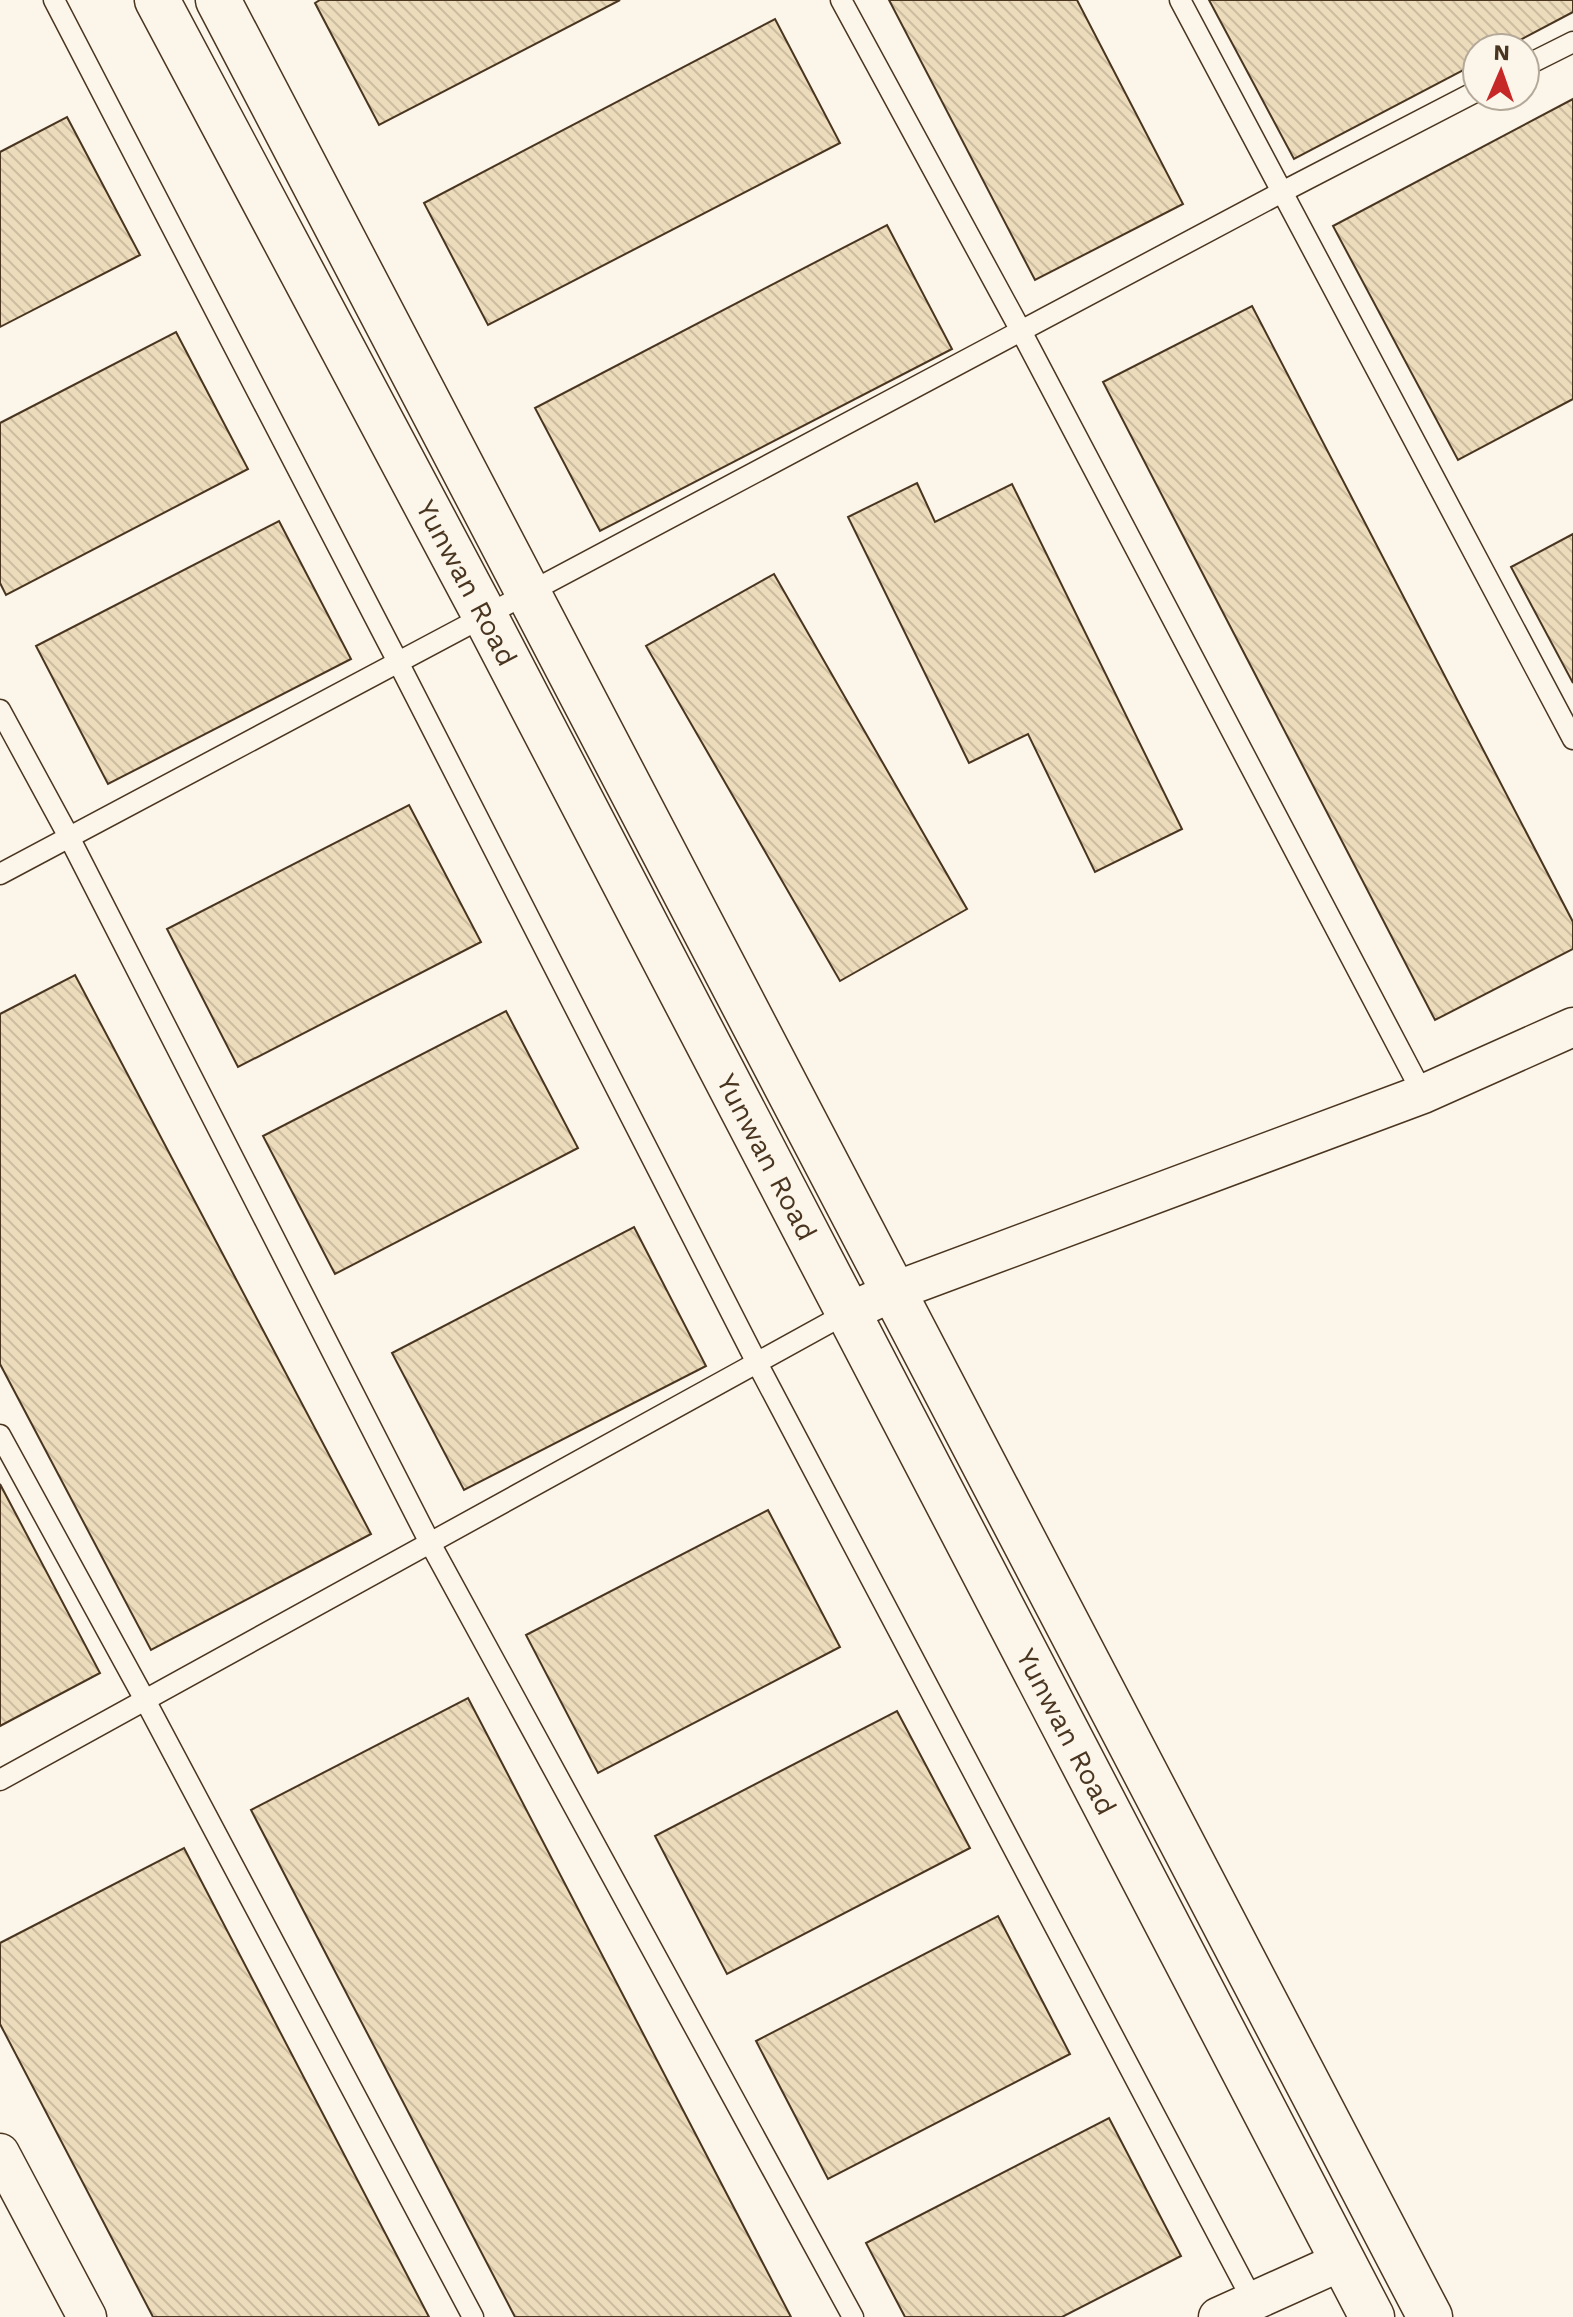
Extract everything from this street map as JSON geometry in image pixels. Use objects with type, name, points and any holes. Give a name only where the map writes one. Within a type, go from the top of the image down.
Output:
[{"type":"main road","name":"Yunwan Road","points":[[157,0],[485,616],[1372,2317]]},
{"type":"main road","name":"Yunwan Road","points":[[218,0],[1430,2317]]},
{"type":"street","points":[[847,1313],[895,1291],[1423,1094],[1573,1027]]},
{"type":"street","points":[[0,2153],[87,2317]]},
{"type":"street","points":[[1218,2317],[1342,2261]]},
{"type":"lane","points":[[54,0],[757,1363],[1253,2301]]},
{"type":"lane","points":[[841,0],[1021,331],[1423,1094]]},
{"type":"lane","points":[[1180,0],[1573,739]]},
{"type":"lane","points":[[1541,58],[1573,42]]},
{"type":"lane","points":[[0,874],[1461,99]]},
{"type":"lane","points":[[0,710],[69,837],[430,1543],[853,2317]]},
{"type":"lane","points":[[0,1780],[847,1313]]},
{"type":"lane","points":[[0,1435],[145,1700],[473,2317]]},
{"type":"building","points":[[320,0],[620,0],[379,125],[315,3]]},
{"type":"building","points":[[889,0],[1077,0],[1183,204],[1035,280]]},
{"type":"building","points":[[1209,0],[1573,0],[1573,12],[1535,32],[1461,32],[1461,71],[1294,159]]},
{"type":"building","points":[[775,19],[840,143],[488,325],[424,203]]},
{"type":"building","points":[[1573,99],[1573,399],[1458,460],[1333,226]]},
{"type":"building","points":[[67,117],[140,255],[0,327],[0,152]]},
{"type":"building","points":[[887,225],[952,349],[600,531],[535,408]]},
{"type":"building","points":[[1252,306],[1573,922],[1573,949],[1435,1020],[1103,382]]},
{"type":"building","points":[[176,332],[248,469],[6,595],[0,583],[0,423]]},
{"type":"building","points":[[917,483],[935,522],[1012,484],[1182,829],[1095,872],[1028,734],[969,763],[848,517]]},
{"type":"building","points":[[279,521],[351,659],[108,784],[36,646]]},
{"type":"building","points":[[1573,534],[1573,683],[1511,567]]},
{"type":"building","points":[[774,574],[967,909],[840,981],[646,646]]},
{"type":"building","points":[[409,805],[481,942],[238,1067],[167,929]]},
{"type":"building","points":[[75,975],[371,1534],[151,1650],[0,1364],[0,1014]]},
{"type":"building","points":[[506,1011],[578,1148],[335,1274],[263,1136]]},
{"type":"building","points":[[634,1227],[706,1366],[464,1490],[392,1353]]},
{"type":"building","points":[[0,1484],[100,1673],[0,1726]]},
{"type":"building","points":[[768,1510],[840,1647],[598,1773],[526,1635]]},
{"type":"building","points":[[468,1698],[791,2317],[515,2317],[251,1810]]},
{"type":"building","points":[[897,1711],[970,1848],[727,1974],[655,1836]]},
{"type":"building","points":[[184,1848],[429,2317],[153,2317],[0,2024],[0,1943]]},
{"type":"building","points":[[998,1916],[1070,2054],[828,2179],[756,2041]]},
{"type":"building","points":[[1109,2118],[1181,2256],[1062,2317],[905,2317],[866,2243]]}]
